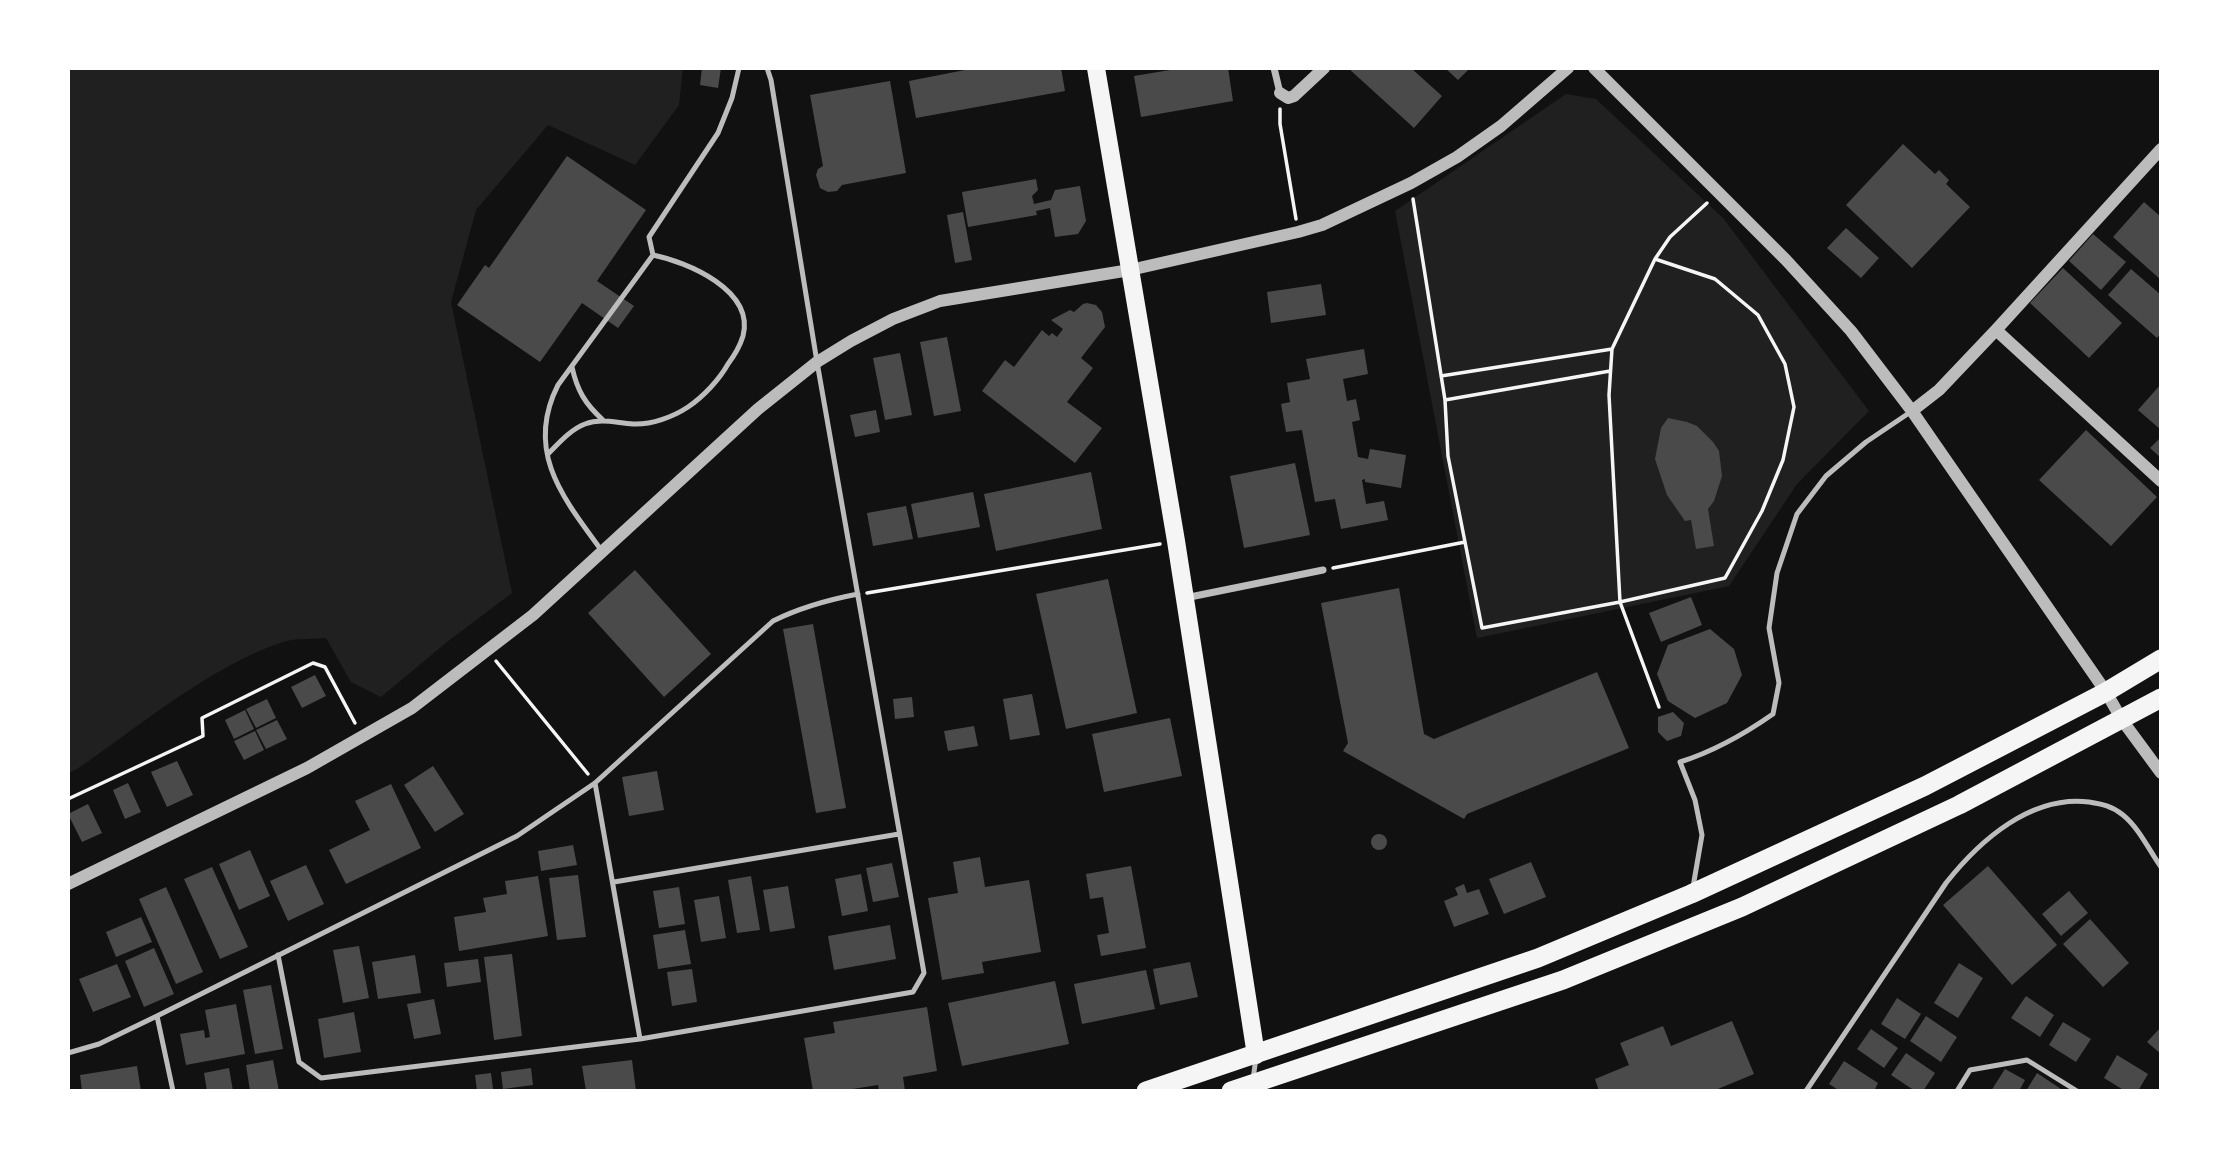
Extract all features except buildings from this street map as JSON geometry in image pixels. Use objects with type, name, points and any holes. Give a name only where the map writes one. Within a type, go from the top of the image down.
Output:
[{"type":"highway","points":[[1146,1091],[1538,958],[1691,894],[1925,786],[2106,692],[2161,660]]},
{"type":"highway","points":[[1231,1091],[1253,1087],[1563,980],[1742,907],[1959,805],[2161,698]]},
{"type":"main road","points":[[1096,68],[1176,541],[1256,1055]]},
{"type":"street","points":[[1273,68],[1280,93],[1288,99],[1324,68]]},
{"type":"street","points":[[68,884],[307,768],[412,708],[533,615],[758,409],[817,362],[893,319],[940,301],[1129,270],[1322,225],[1411,183],[1477,144],[1527,105],[1567,68]]},
{"type":"street","points":[[1594,68],[1719,192],[1851,331],[1912,411],[2106,692],[2122,720],[2161,772]]},
{"type":"street","points":[[1912,411],[1939,390],[2161,149]]},
{"type":"street","points":[[1996,330],[2161,481]]},
{"type":"street","points":[[1185,598],[1323,570]]},
{"type":"lane","points":[[602,551],[564,499],[550,468],[545,422],[550,402],[653,255],[649,237],[718,132],[732,98],[739,68]]},
{"type":"lane","points":[[278,955],[299,1062],[321,1078],[640,1039],[913,992],[924,973],[767,68]]},
{"type":"lane","points":[[548,454],[583,424],[603,420],[637,424],[667,418],[689,407],[723,373],[743,334],[744,317],[737,300],[699,271],[675,260],[653,255]]},
{"type":"lane","points":[[572,367],[576,387],[583,399],[603,420]]},
{"type":"lane","points":[[1691,894],[1702,835],[1695,800],[1680,762],[1704,754],[1744,734],[1773,714],[1779,683],[1769,628],[1777,573],[1797,514],[1826,476],[1866,442],[1912,411]]},
{"type":"lane","points":[[68,1053],[99,1044],[158,1016],[517,836],[595,783],[773,621],[797,609],[858,594]]},
{"type":"lane","points":[[595,783],[640,1039]]},
{"type":"lane","points":[[1806,1091],[1946,883],[1962,862],[2007,825],[2053,802],[2106,804],[2123,815],[2161,867]]},
{"type":"lane","points":[[614,881],[899,834]]},
{"type":"lane","points":[[158,1016],[173,1091]]},
{"type":"lane","points":[[1253,1087],[1256,1055]]},
{"type":"lane","points":[[1957,1091],[1970,1070],[2027,1060],[2077,1091]]},
{"type":"path","points":[[1280,93],[1280,124],[1298,232]]},
{"type":"path","points":[[1411,183],[1445,401],[1448,456],[1482,628],[1620,602],[1725,578],[1762,511],[1783,460],[1794,407],[1785,364],[1758,315],[1715,279],[1655,260]]},
{"type":"path","points":[[1659,707],[1620,602],[1609,395],[1612,349],[1655,260],[1670,237],[1719,192]]},
{"type":"path","points":[[1441,376],[1612,349]]},
{"type":"path","points":[[1445,401],[1610,371]]},
{"type":"path","points":[[858,594],[1176,541]]},
{"type":"path","points":[[1323,570],[1465,542]]},
{"type":"path","points":[[488,651],[595,783]]},
{"type":"path","points":[[68,799],[203,736],[202,718],[313,663],[325,667],[363,737]]},
{"type":"shaded area","points":[[68,68],[683,68],[679,105],[635,165],[548,125],[476,210],[451,302],[512,593],[381,697],[351,682],[326,638],[288,641],[256,652],[203,681],[68,773]]},
{"type":"shaded area","points":[[1566,94],[1596,99],[1723,218],[1869,411],[1797,484],[1729,586],[1477,638],[1395,211]]}]
